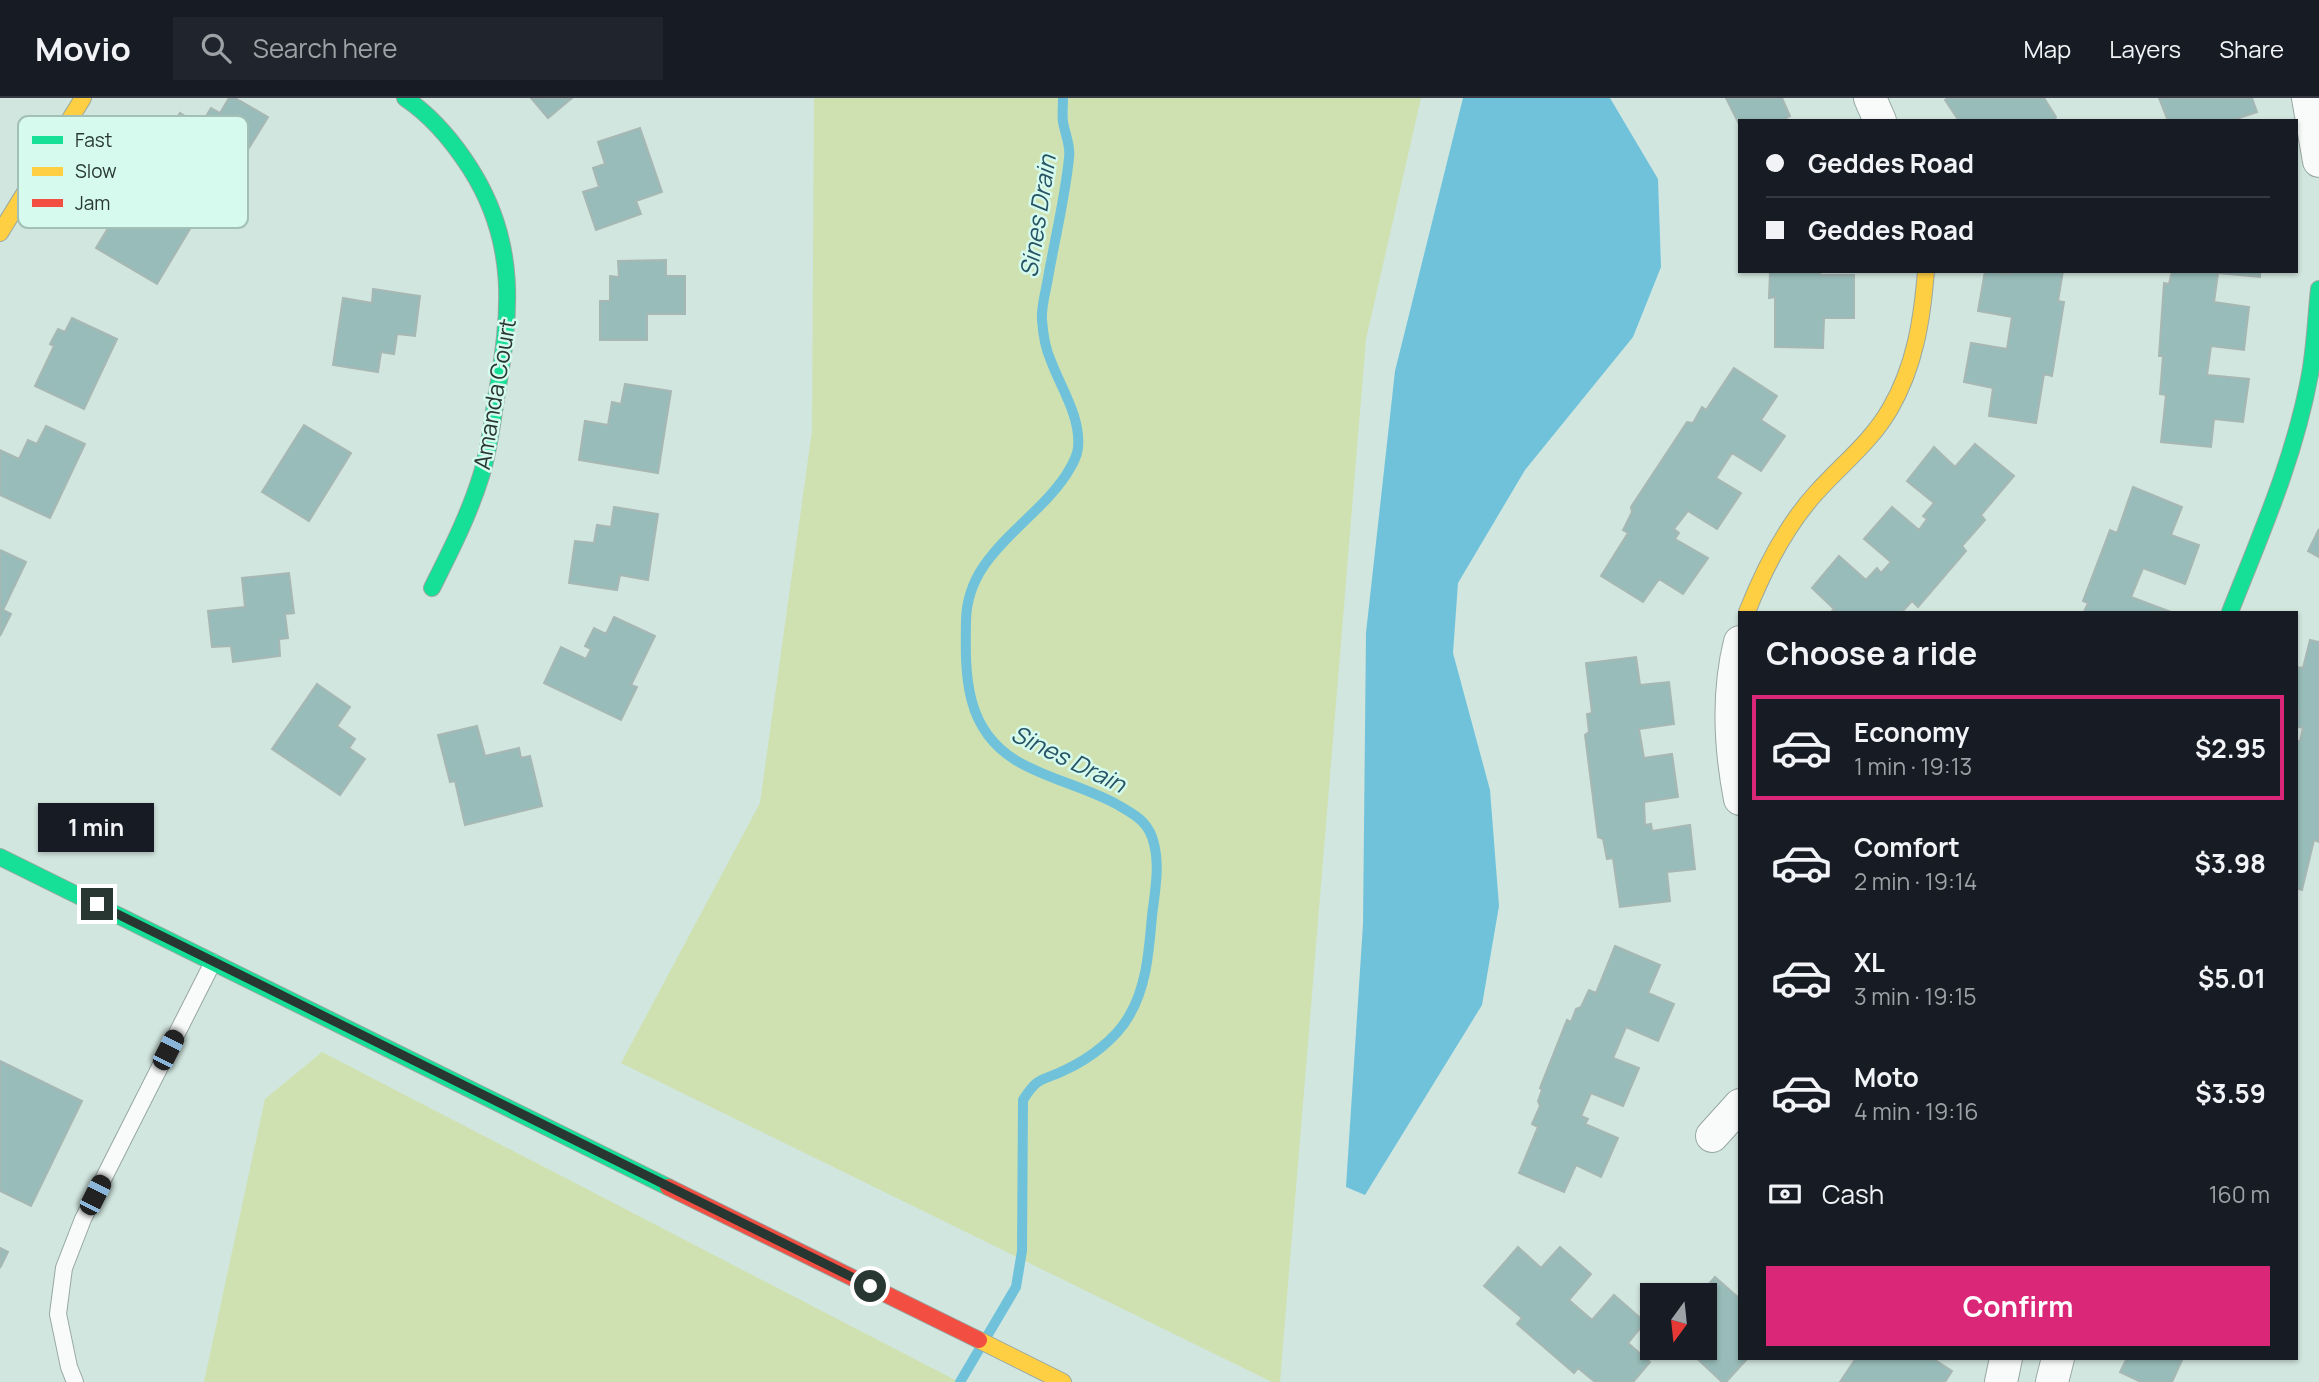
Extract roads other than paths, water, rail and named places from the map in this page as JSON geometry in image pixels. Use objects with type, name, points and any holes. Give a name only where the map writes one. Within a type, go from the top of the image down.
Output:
[{"type":"street","points":[[72,116],[83,98]]},
{"type":"street","name":"Amanda Court","points":[[405,98],[448,136],[478,178],[502,236],[510,297],[508,335],[482,474],[457,540],[432,588]]},
{"type":"street","points":[[1870,98],[1879,119]]},
{"type":"street","points":[[2309,99],[2319,161]]},
{"type":"street","points":[[0,233],[18,204]]},
{"type":"street","points":[[1747,611],[1779,545],[1814,496],[1870,437],[1889,411],[1915,354],[1922,323],[1926,273]]},
{"type":"street","points":[[2230,611],[2280,485],[2297,429],[2311,373],[2319,289]]},
{"type":"street","points":[[1738,652],[1732,682],[1731,731],[1733,767],[1738,790]]},
{"type":"street","points":[[0,857],[1063,1382]]},
{"type":"street","points":[[1712,1136],[1738,1107]]},
{"type":"street","points":[[2001,1382],[2006,1360]]},
{"type":"street","points":[[2052,1382],[2057,1360]]},
{"type":"lane","points":[[75,1382],[69,1367],[58,1314],[64,1268],[83,1219],[213,962]]},
{"type":"water","points":[[1463,98],[1610,98],[1658,179],[1661,267],[1633,337],[1525,470],[1458,583],[1453,653],[1490,790],[1499,906],[1482,1005],[1365,1195],[1346,1187],[1363,924],[1366,633],[1395,371]]},
{"type":"waterway","name":"Sines Drain","points":[[960,1382],[1016,1287],[1022,1251],[1023,1100],[1041,1080],[1074,1065],[1101,1048],[1117,1033],[1129,1016],[1140,992],[1146,967],[1156,876],[1155,847],[1142,822],[1106,799],[1041,773],[1017,761],[1000,748],[987,734],[978,718],[968,682],[966,622],[969,598],[977,577],[1004,542],[1052,493],[1070,469],[1077,452],[1076,425],[1047,351],[1042,320],[1069,158],[1069,144],[1063,122],[1063,98]]}]
